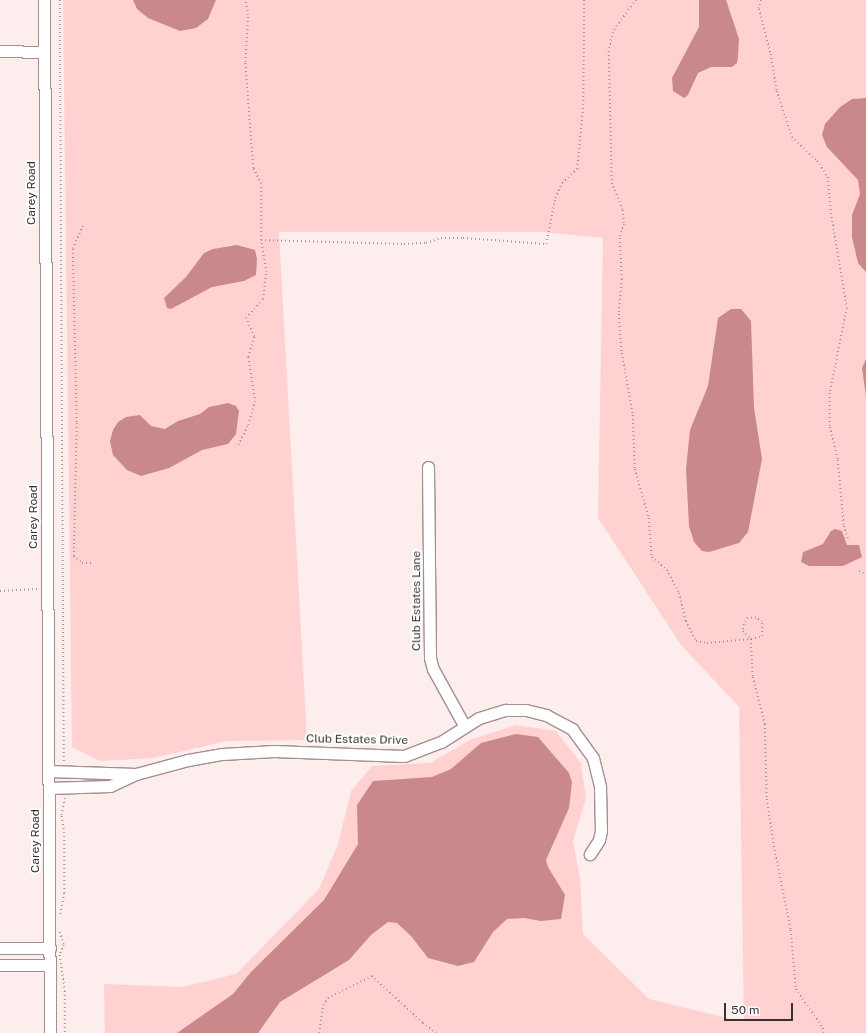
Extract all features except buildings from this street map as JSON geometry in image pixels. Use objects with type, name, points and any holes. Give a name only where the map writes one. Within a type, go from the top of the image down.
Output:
[{"type":"street","name":"Carey Road","points":[[44,0],[50,1033]]},
{"type":"street","points":[[0,51],[44,52]]},
{"type":"street","name":"Club Estates Lane","points":[[428,467],[430,658],[433,669],[465,726]]},
{"type":"street","name":"Club Estates Drive","points":[[49,788],[110,786],[136,774],[188,760],[243,752],[274,751],[404,756],[441,742],[465,726],[493,713],[526,710],[556,719],[577,734],[593,758],[600,788],[601,831],[599,840],[590,854]]},
{"type":"street","name":"Club Estates Drive","points":[[49,771],[136,774]]},
{"type":"street","points":[[79,771],[80,788]]},
{"type":"street","points":[[0,948],[50,948]]},
{"type":"street","points":[[0,965],[50,965]]},
{"type":"path","points":[[60,0],[65,771]]},
{"type":"path","points":[[238,445],[248,425],[255,402],[248,357],[254,337],[246,322],[248,315],[265,294],[266,272],[261,240],[261,184],[253,168],[247,93],[245,62],[248,15],[245,0]]},
{"type":"path","points":[[261,240],[426,244],[441,238],[463,238],[546,244],[555,198],[562,183],[577,169],[583,105],[584,0]]},
{"type":"path","points":[[636,0],[613,32],[609,51],[612,183],[622,210],[624,224],[620,238],[622,279],[619,314],[622,353],[633,414],[635,469],[649,518],[652,557],[667,570],[679,593],[686,622],[696,641],[707,643],[751,639],[762,636],[764,630],[762,622],[756,618],[748,618],[744,624],[743,631],[751,639],[754,677],[765,724],[767,799],[791,930],[796,989],[823,1028],[824,1033]]},
{"type":"path","points":[[761,0],[759,9],[771,54],[777,91],[792,137],[817,162],[828,177],[831,213],[847,308],[830,393],[830,427],[838,460],[844,526],[849,541]]},
{"type":"path","points":[[83,226],[73,249],[77,423],[74,556],[82,563],[92,563]]},
{"type":"path","points":[[859,571],[866,574]]},
{"type":"path","points":[[0,590],[39,589]]},
{"type":"path","points":[[60,918],[64,893],[64,833],[61,815],[64,802],[64,788]]},
{"type":"path","points":[[60,930],[64,945],[60,955],[64,991],[65,1033]]},
{"type":"path","points":[[318,1033],[324,1004],[328,998],[372,976],[423,1023],[437,1033]]},
{"type":"shaded area","points":[[63,0],[866,0],[866,1033],[105,1033],[104,984],[182,987],[236,974],[319,889],[338,844],[351,791],[372,766],[430,763],[472,739],[516,725],[556,731],[581,763],[586,798],[573,841],[580,879],[583,934],[649,999],[744,1022],[739,707],[681,645],[598,518],[603,238],[541,232],[279,232],[307,740],[227,741],[153,758],[100,761],[72,747]]},
{"type":"shaded area","points":[[133,0],[216,0],[208,19],[196,28],[180,31],[148,18],[137,9]]},
{"type":"shaded area","points":[[699,0],[726,0],[739,39],[738,57],[737,63],[732,67],[711,67],[698,73],[688,95],[684,98],[673,91],[672,78],[699,27]]},
{"type":"shaded area","points":[[866,98],[866,272],[858,263],[852,237],[852,215],[860,194],[858,180],[827,147],[822,135],[825,124],[840,107],[852,99]]},
{"type":"shaded area","points":[[237,245],[255,250],[257,259],[256,275],[244,281],[212,287],[171,309],[167,308],[164,298],[186,277],[204,253],[213,249]]},
{"type":"shaded area","points":[[731,309],[741,309],[751,321],[754,408],[762,459],[748,532],[739,543],[709,552],[702,551],[694,542],[689,526],[686,469],[690,430],[708,386],[718,318]]},
{"type":"shaded area","points":[[866,359],[866,396],[862,368]]},
{"type":"shaded area","points":[[228,403],[236,406],[239,411],[236,434],[228,444],[202,450],[169,468],[141,476],[127,470],[113,455],[110,441],[113,430],[118,422],[126,417],[140,415],[151,426],[165,429],[178,421],[200,414],[209,407]]},
{"type":"shaded area","points":[[835,529],[842,531],[847,545],[859,545],[862,557],[843,566],[809,566],[801,562],[803,552],[823,544],[831,531]]},
{"type":"shaded area","points":[[516,734],[538,737],[569,773],[572,782],[569,808],[546,860],[548,867],[565,895],[561,919],[541,921],[524,918],[507,919],[493,932],[474,962],[458,966],[428,958],[411,936],[397,923],[388,922],[371,935],[349,960],[280,1002],[258,1033],[177,1033],[233,994],[251,972],[324,900],[358,844],[357,805],[373,781],[432,777],[451,769],[481,743]]}]
